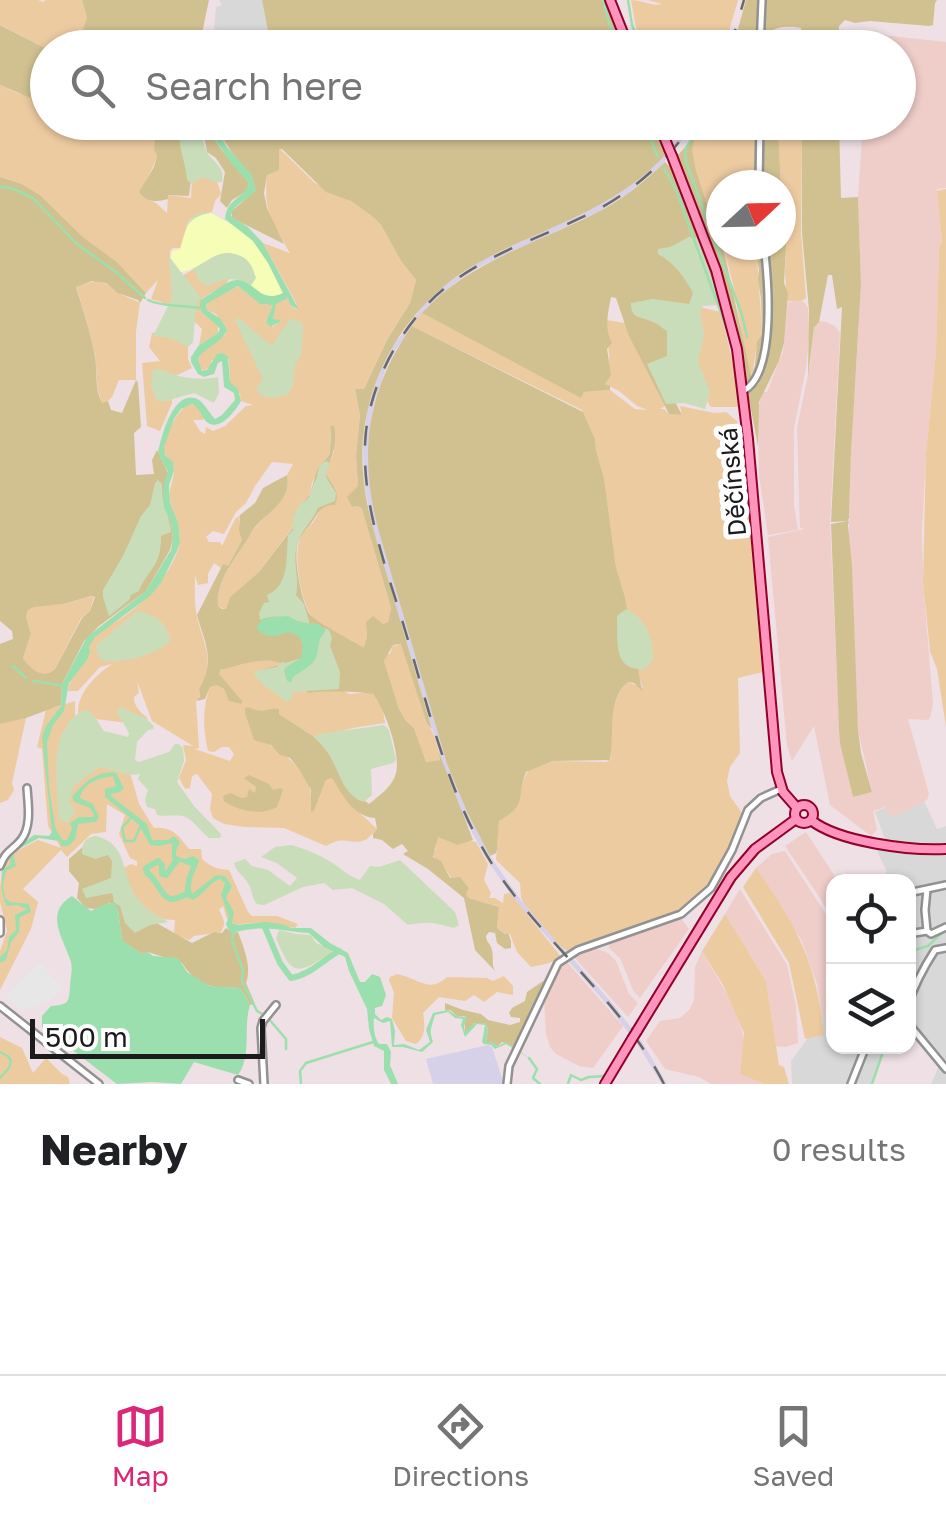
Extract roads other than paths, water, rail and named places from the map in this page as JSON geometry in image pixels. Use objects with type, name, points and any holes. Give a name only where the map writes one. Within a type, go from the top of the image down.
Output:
[{"type":"main road","points":[[610,0],[622,30]]},
{"type":"main road","name":"Děčínská","points":[[665,140],[724,296],[737,350],[781,789]]},
{"type":"main road","points":[[781,789],[797,808]]},
{"type":"main road","points":[[796,819],[797,808]]},
{"type":"main road","points":[[797,808],[810,808],[810,820]]},
{"type":"main road","points":[[796,819],[802,823],[810,820]]},
{"type":"main road","points":[[605,1084],[731,876],[762,842],[796,819]]},
{"type":"main road","points":[[810,820],[826,830],[864,840],[910,849],[946,849]]},
{"type":"street","points":[[761,30],[762,0]]},
{"type":"street","points":[[760,140],[760,170]]},
{"type":"street","points":[[743,391],[754,383],[768,325],[766,260]]},
{"type":"street","points":[[0,866],[4,855],[24,835],[28,788]]},
{"type":"street","points":[[508,1084],[507,1070],[558,962],[578,950],[681,914],[711,888],[751,807],[781,789]]},
{"type":"street","points":[[916,891],[946,884]]},
{"type":"street","points":[[916,984],[935,950],[927,889]]},
{"type":"street","points":[[0,920],[0,933]]},
{"type":"street","points":[[916,935],[931,936],[946,927]]},
{"type":"street","points":[[935,950],[946,948]]},
{"type":"street","points":[[264,1084],[262,1024],[276,1005]]},
{"type":"street","points":[[0,1006],[99,1084]]},
{"type":"street","points":[[916,1032],[946,1068]]},
{"type":"street","points":[[851,1084],[863,1054]]},
{"type":"street","points":[[238,1080],[249,1084]]},
{"type":"waterway","points":[[603,0],[611,30]]},
{"type":"waterway","points":[[628,0],[634,30]]},
{"type":"waterway","points":[[651,140],[658,157]]},
{"type":"waterway","points":[[691,140],[685,150],[686,162],[747,337]]},
{"type":"waterway","points":[[664,168],[676,190],[729,335]]},
{"type":"waterway","points":[[0,187],[33,198],[77,244],[145,298]]},
{"type":"waterway","points":[[148,300],[199,308]]},
{"type":"waterway","points":[[13,666],[26,678]]},
{"type":"waterway","points":[[34,681],[65,686]]},
{"type":"waterway","points":[[130,819],[122,828],[125,841],[134,841],[141,825]]},
{"type":"waterway","points":[[177,860],[166,875],[158,861],[146,868],[147,873],[169,898],[188,894]]},
{"type":"waterway","points":[[264,925],[291,978],[310,971],[339,951]]},
{"type":"waterway","points":[[916,950],[928,946],[945,930]]},
{"type":"waterway","points":[[233,933],[232,941],[243,970],[242,981],[257,1011],[264,1015]]},
{"type":"waterway","points":[[268,1018],[286,1039],[286,1049]]},
{"type":"waterway","points":[[301,1084],[300,1071],[306,1063],[373,1042]]},
{"type":"waterway","points":[[0,1052],[11,1061],[0,1078]]},
{"type":"waterway","points":[[872,1084],[882,1054]]},
{"type":"waterway","points":[[529,1058],[537,1069],[533,1078],[540,1084]]},
{"type":"waterway","points":[[568,1084],[571,1075],[581,1080],[605,1076]]},
{"type":"railway","points":[[735,30],[744,0]]},
{"type":"railway","points":[[664,1084],[647,1054],[606,1000],[516,898],[465,814],[442,754],[382,557],[370,507],[365,456],[369,414],[379,381],[393,350],[423,309],[481,264],[593,212],[622,194],[661,162],[680,140]]}]
